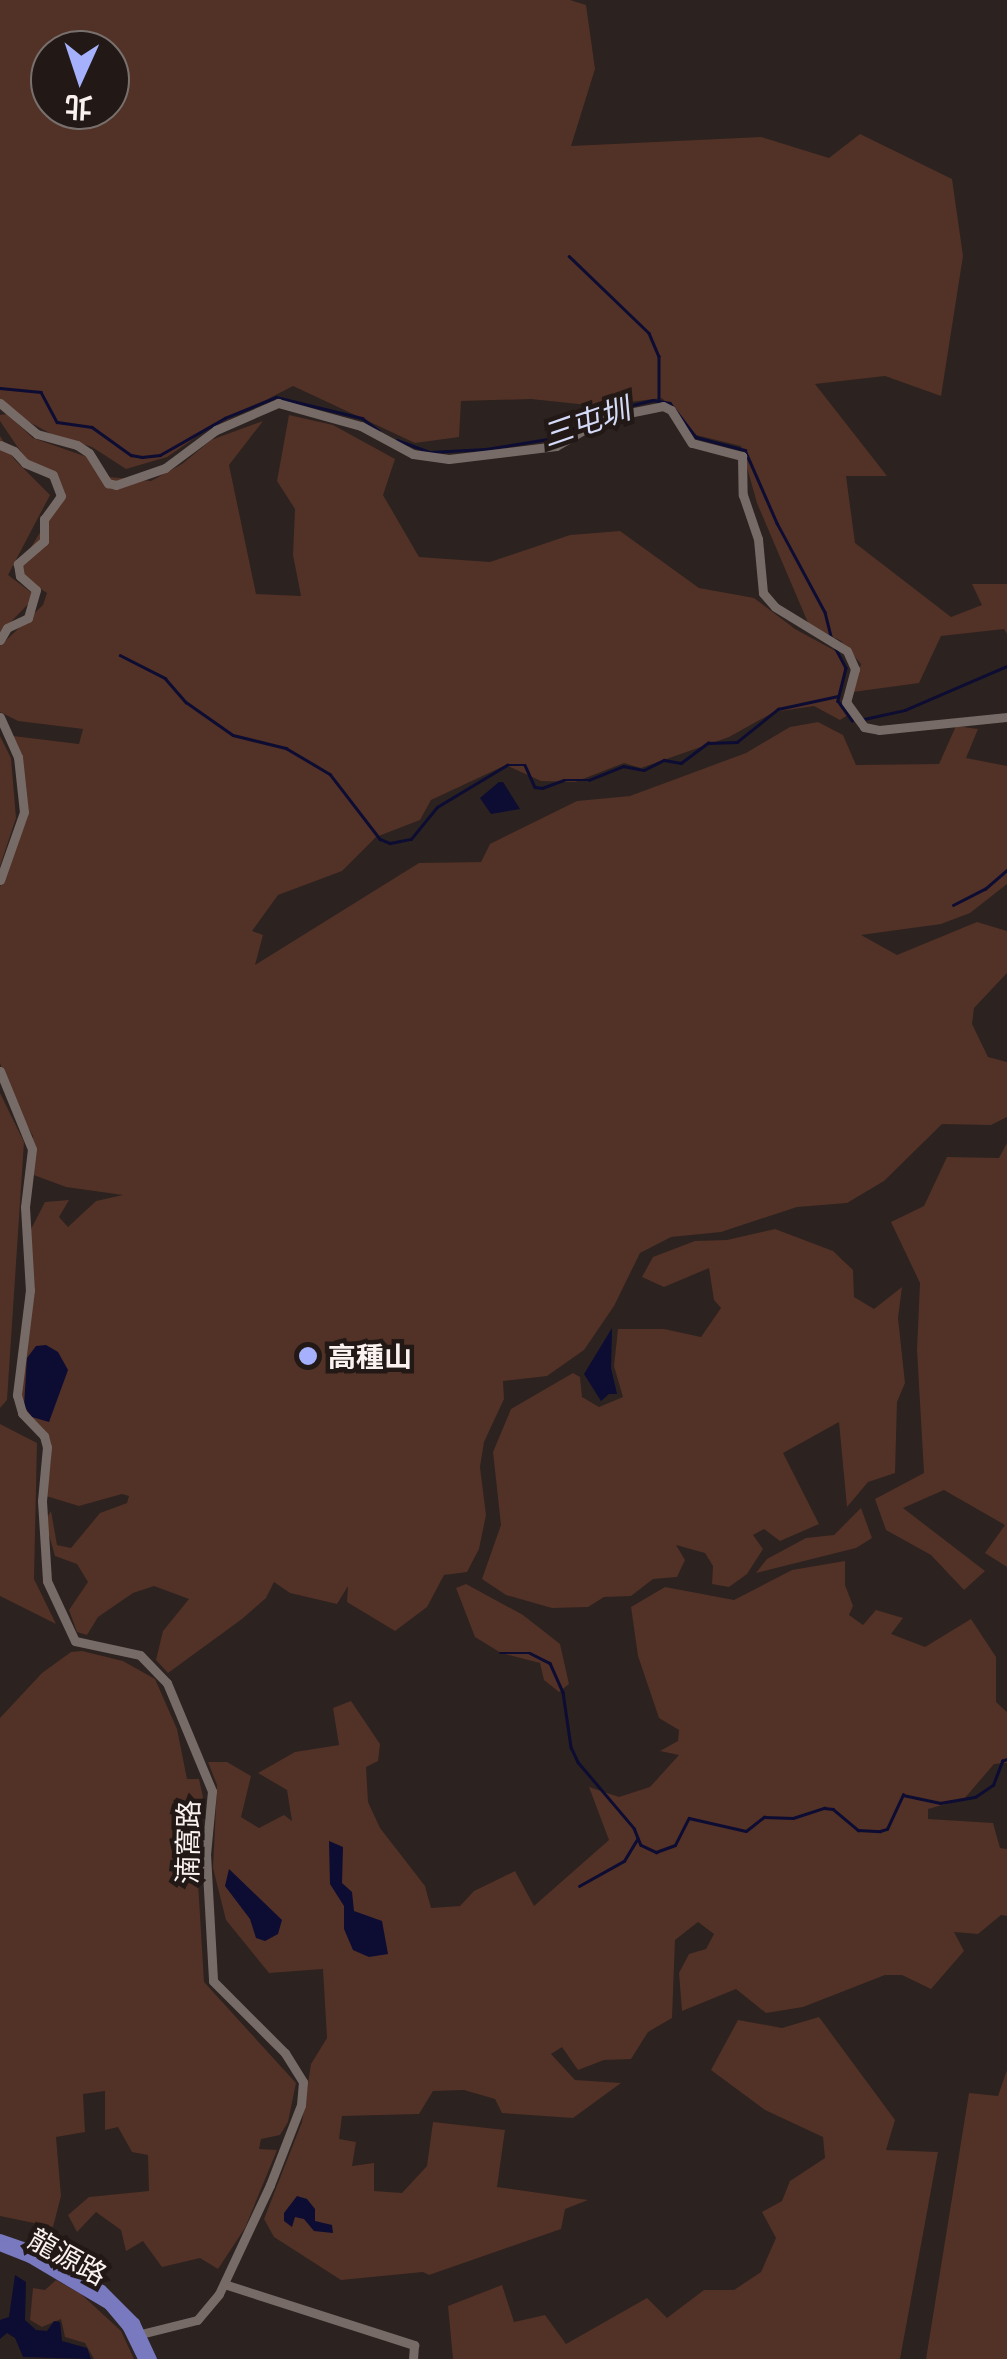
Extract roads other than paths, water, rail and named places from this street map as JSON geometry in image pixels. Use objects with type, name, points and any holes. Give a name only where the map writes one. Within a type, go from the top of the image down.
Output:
[{"type":"main road","points":[[0,2243],[34,2251],[102,2290],[152,2359]]},
{"type":"main road","points":[[137,2335],[143,2359]]},
{"type":"street","points":[[0,403],[37,434],[77,445],[89,454],[112,485],[165,468],[216,430],[278,403],[360,426],[413,454],[449,459],[546,448],[604,418],[663,406],[671,410],[692,443],[742,456],[743,495],[758,539],[763,593],[774,607],[847,651],[855,669],[846,702],[864,727],[879,730],[1007,717]]},
{"type":"street","points":[[0,445],[14,451],[25,464],[53,475],[61,496],[44,520],[44,541],[18,564],[20,576],[36,590],[28,618],[4,631],[0,640]]},
{"type":"street","points":[[0,717],[18,757],[24,812],[0,880]]},
{"type":"street","name":"湳窩路","points":[[0,1072],[32,1150],[24,1208],[31,1273],[21,1336],[18,1406],[47,1447],[42,1501],[47,1581],[75,1641],[140,1655],[166,1683],[212,1791],[206,1854],[213,1981],[285,2053],[303,2082],[301,2105],[270,2185],[224,2284],[197,2320],[137,2335]]},
{"type":"street","points":[[224,2284],[414,2345],[413,2359]]},
{"type":"waterway","points":[[569,256],[649,333],[659,356],[659,398]]},
{"type":"waterway","name":"三屯圳","points":[[0,388],[41,392],[57,422],[92,427],[131,455],[142,457],[160,455],[225,418],[276,397],[362,418],[379,431]]},
{"type":"waterway","name":"三屯圳","points":[[397,440],[430,452],[486,449],[555,438],[607,411],[653,400],[670,403],[696,437],[745,450],[777,523],[825,612],[831,636]]},
{"type":"waterway","name":"三屯圳","points":[[836,649],[846,668],[838,701],[852,720]]},
{"type":"waterway","points":[[120,655],[165,678],[186,702],[233,735],[286,748],[330,774],[380,839],[390,843],[411,839],[437,807],[507,765],[525,765],[535,787],[542,788],[564,780],[589,780],[623,766],[644,770],[664,760],[681,763],[708,743],[737,742],[778,709],[838,696]]},
{"type":"waterway","name":"三屯圳","points":[[864,719],[905,710],[1007,666]]},
{"type":"waterway","points":[[953,905],[985,889],[1007,870]]},
{"type":"waterway","points":[[500,1653],[530,1653],[550,1663],[563,1692],[571,1747],[578,1762],[634,1828],[641,1845],[656,1852],[675,1845],[689,1818],[746,1831],[764,1817],[793,1818],[824,1808],[833,1809],[858,1830],[880,1831],[887,1829],[903,1795],[940,1803],[975,1797],[993,1785],[1002,1761],[1007,1759]]},
{"type":"waterway","points":[[579,1886],[624,1861],[637,1839]]},
{"type":"place","name":"高種山","points":[[308,1356]]}]
